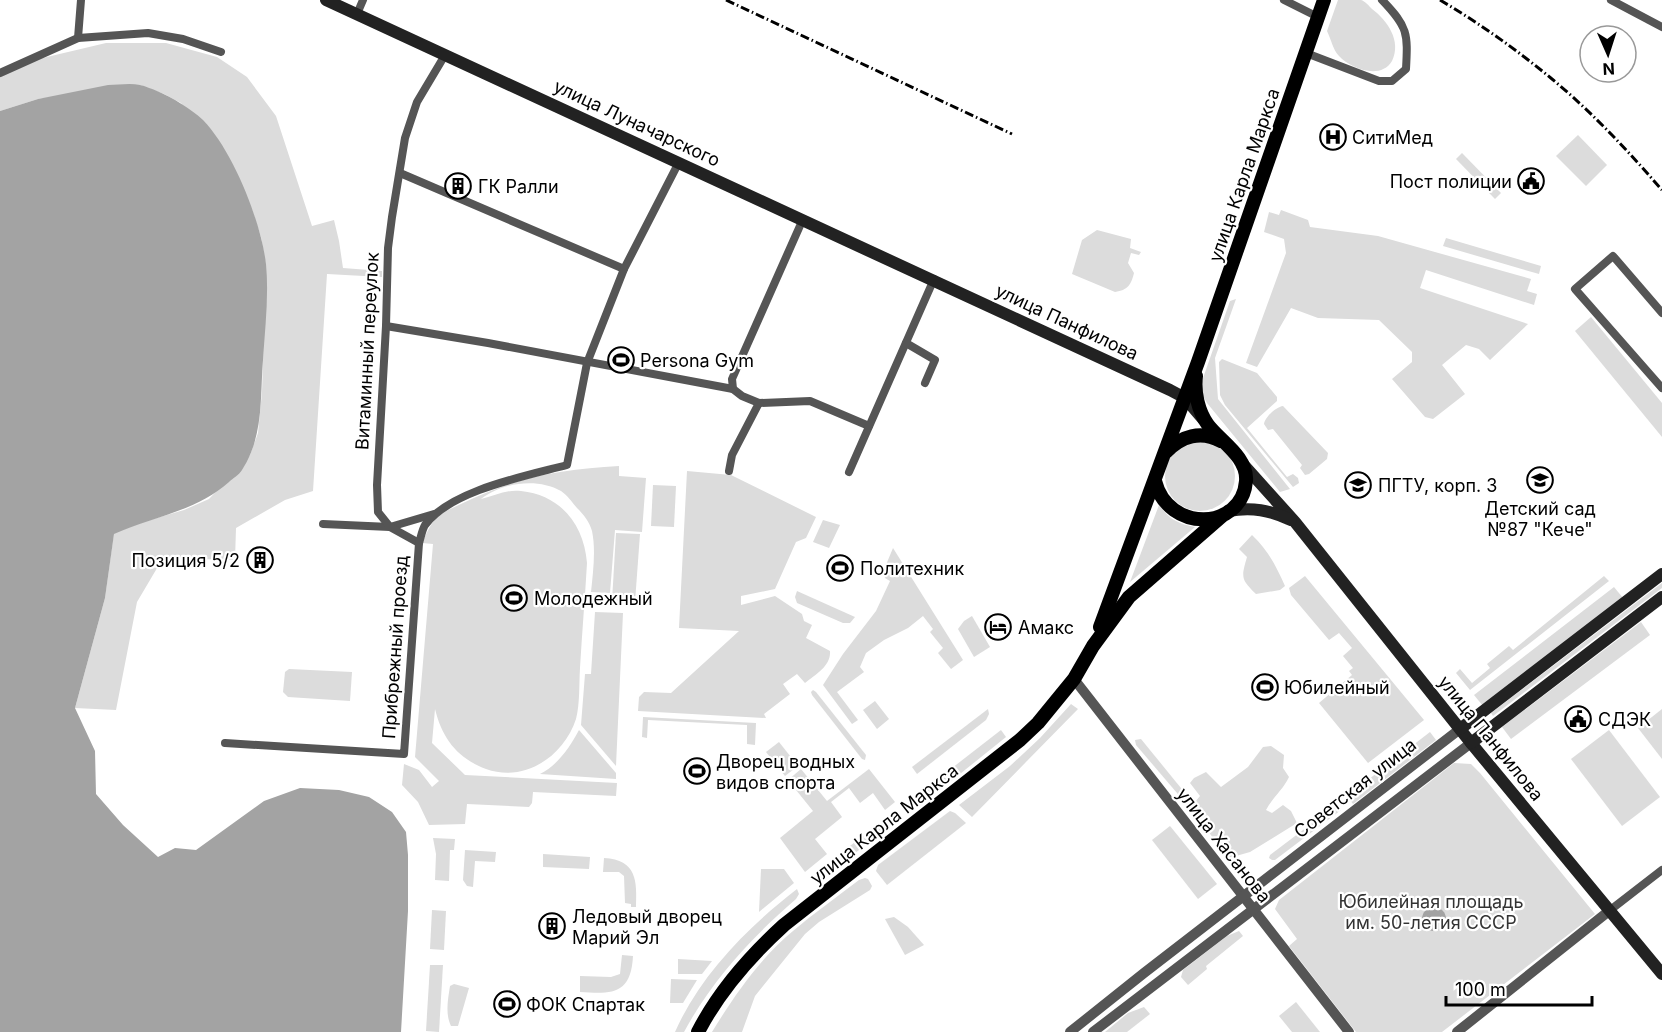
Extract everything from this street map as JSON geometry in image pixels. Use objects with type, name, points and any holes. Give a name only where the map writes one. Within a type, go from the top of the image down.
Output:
[{"type":"main road","name":"улица Луначарского","points":[[326,0],[934,279]]},
{"type":"main road","name":"улица Карла Маркса","points":[[1164,454],[1324,0]]},
{"type":"main road","name":"улица Панфилова","points":[[934,279],[1185,398]]},
{"type":"main road","name":"улица Карла Маркса","points":[[1198,362],[1195,387],[1197,401],[1207,423]]},
{"type":"main road","points":[[1185,398],[1207,423],[1226,444],[1242,462],[1245,472],[1245,488],[1235,505],[1225,513],[1205,520],[1180,514],[1161,498],[1155,481],[1164,454],[1173,444],[1194,436],[1214,438],[1226,444]]},
{"type":"main road","name":"улица Панфилова","points":[[1242,462],[1295,522],[1471,743],[1662,974]]},
{"type":"main road","name":"улица Карла Маркса","points":[[1093,646],[1155,481]]},
{"type":"main road","name":"улица Панфилова","points":[[1225,513],[1251,508],[1275,512],[1295,522]]},
{"type":"main road","name":"улица Карла Маркса","points":[[698,1032],[718,999],[740,970],[776,932],[846,875],[1014,746],[1038,723],[1074,679],[1093,646],[1129,597],[1225,513]]},
{"type":"main road","name":"Советская улица","points":[[1461,729],[1662,574]]},
{"type":"main road","name":"Советская улица","points":[[1471,743],[1662,597]]},
{"type":"street","points":[[78,38],[81,0]]},
{"type":"street","points":[[357,14],[363,0]]},
{"type":"street","points":[[1284,0],[1318,17]]},
{"type":"street","points":[[1306,52],[1379,81],[1392,81],[1406,69],[1407,39],[1400,21],[1382,0]]},
{"type":"street","points":[[1611,0],[1662,27]]},
{"type":"street","points":[[0,73],[78,38],[147,33],[183,39],[221,52]]},
{"type":"street","name":"Витаминный переулок","points":[[390,527],[378,512],[377,485],[388,248],[405,138],[417,102],[446,55]]},
{"type":"street","points":[[390,527],[419,543],[424,527],[436,514],[475,490],[567,465],[587,363],[624,269],[679,162]]},
{"type":"street","points":[[400,173],[624,269]]},
{"type":"street","points":[[733,389],[732,379],[803,219]]},
{"type":"street","points":[[1662,313],[1613,256],[1575,289],[1662,388]]},
{"type":"street","points":[[849,472],[934,279]]},
{"type":"street","points":[[386,326],[488,342],[587,363],[733,389],[742,396],[759,403],[810,401],[869,426]]},
{"type":"street","points":[[906,343],[935,360],[925,383]]},
{"type":"street","points":[[729,471],[732,454],[759,403]]},
{"type":"street","points":[[323,524],[390,527],[436,514]]},
{"type":"street","name":"Прибрежный проезд","points":[[225,743],[404,754],[419,543]]},
{"type":"street","name":"улица Хасанова","points":[[1074,679],[1349,1032]]},
{"type":"street","name":"Советская улица","points":[[1070,1032],[1461,729]]},
{"type":"street","name":"Советская улица","points":[[1093,1032],[1471,743]]},
{"type":"street","points":[[1457,1032],[1662,870]]},
{"type":"green space","points":[[1338,0],[1365,2],[1388,25],[1394,39],[1395,53],[1387,67],[1374,71],[1358,68],[1344,61],[1337,54],[1327,31]]},
{"type":"green space","points":[[106,43],[166,43],[217,57],[247,77],[276,116],[312,226],[334,220],[343,268],[382,271],[382,277],[327,274],[313,491],[285,500],[236,528],[235,560],[163,558],[137,602],[116,710],[75,708],[105,598],[114,533],[184,510],[209,499],[250,455],[258,433],[262,392],[266,265],[261,237],[252,210],[181,103],[140,85],[38,99],[0,111],[0,73],[30,61]]},
{"type":"green space","points":[[1578,135],[1607,165],[1586,186],[1556,156]]},
{"type":"green space","points":[[1462,153],[1501,193],[1495,199],[1456,159]]},
{"type":"green space","points":[[1281,210],[1308,220],[1310,227],[1378,236],[1531,279],[1527,291],[1537,294],[1534,305],[1426,270],[1420,288],[1528,324],[1490,360],[1479,349],[1466,345],[1442,365],[1465,394],[1433,419],[1425,417],[1392,379],[1412,362],[1412,352],[1379,320],[1318,318],[1291,308],[1257,367],[1246,363],[1286,253],[1284,239],[1264,232],[1269,212],[1279,215]]},
{"type":"green space","points":[[1097,230],[1131,239],[1130,248],[1141,252],[1139,255],[1131,253],[1128,263],[1134,273],[1130,284],[1123,290],[1115,292],[1072,274],[1082,240]]},
{"type":"green space","points":[[1446,238],[1541,266],[1539,274],[1443,246]]},
{"type":"green space","points":[[1236,299],[1215,358],[1218,399],[1290,489],[1280,492],[1203,396],[1202,381],[1230,301]]},
{"type":"green space","points":[[1591,317],[1662,403],[1662,437],[1575,331]]},
{"type":"green space","points":[[1222,359],[1257,373],[1277,397],[1277,401],[1247,428],[1287,477],[1293,474],[1298,478],[1299,483],[1293,487],[1225,405],[1220,395],[1219,362]]},
{"type":"green space","points":[[1283,406],[1328,453],[1327,459],[1309,474],[1305,475],[1300,468],[1302,465],[1273,429],[1268,430],[1264,424],[1271,413]]},
{"type":"green space","points":[[1200,441],[1213,444],[1225,451],[1232,463],[1235,476],[1232,489],[1225,501],[1213,508],[1200,511],[1187,508],[1175,501],[1168,489],[1165,476],[1168,463],[1175,451],[1187,444]]},
{"type":"green space","name":"Молодежный","points":[[619,466],[619,476],[646,478],[642,532],[615,530],[610,593],[591,592],[594,554],[592,531],[584,516],[561,491],[541,484],[520,484],[499,489],[481,499],[511,491],[535,494],[548,499],[568,514],[581,536],[587,563],[579,700],[576,719],[562,744],[553,755],[528,769],[501,772],[486,769],[467,759],[452,746],[442,729],[435,709],[432,743],[465,775],[617,783],[616,796],[533,792],[532,803],[529,807],[467,804],[465,824],[429,825],[418,802],[402,785],[404,764],[419,770],[432,787],[439,781],[415,757],[433,544],[422,543],[429,528],[436,518],[445,512],[502,487],[559,472]]},
{"type":"green space","points":[[687,471],[731,475],[816,517],[806,538],[796,542],[775,589],[741,596],[741,605],[775,596],[802,614],[804,621],[812,625],[806,638],[830,651],[825,665],[805,683],[797,674],[783,684],[790,694],[764,714],[766,718],[638,711],[639,697],[644,692],[671,693],[739,631],[679,628]]},
{"type":"green space","points":[[653,485],[676,486],[674,527],[651,526]]},
{"type":"green space","points":[[1159,505],[1174,520],[1195,527],[1130,582]]},
{"type":"green space","points":[[823,520],[840,525],[829,548],[813,542]]},
{"type":"green space","points":[[616,533],[640,534],[635,602],[612,601]]},
{"type":"green space","points":[[1252,535],[1267,552],[1278,572],[1285,586],[1280,590],[1256,594],[1247,585],[1243,574],[1247,557],[1239,549]]},
{"type":"green space","points":[[893,548],[963,660],[951,669],[938,653],[943,648],[930,632],[933,629],[923,616],[908,628],[884,640],[866,653],[860,667],[864,672],[837,692],[858,720],[852,724],[823,685],[876,611],[890,581],[885,578],[883,572]]},
{"type":"green space","points":[[1305,576],[1424,720],[1368,763],[1319,703],[1352,675],[1349,671],[1353,668],[1343,656],[1352,648],[1339,633],[1329,640],[1291,595],[1289,588]]},
{"type":"green space","points":[[1604,576],[1609,581],[1470,690],[1456,673],[1460,669],[1472,683],[1490,668],[1487,664],[1509,646],[1513,650]]},
{"type":"green space","points":[[1662,583],[1662,588],[1493,716],[1491,713]]},
{"type":"green space","points":[[1614,587],[1623,598],[1483,706],[1474,695]]},
{"type":"green space","points":[[797,591],[855,617],[850,623],[843,623],[797,603],[795,597]]},
{"type":"green space","points":[[595,612],[623,613],[616,766],[581,725],[585,674],[591,674]]},
{"type":"green space","points":[[972,616],[990,647],[974,657],[958,629]]},
{"type":"green space","points":[[1641,622],[1650,635],[1511,739],[1502,727]]},
{"type":"green space","points":[[289,669],[352,672],[350,701],[288,697],[283,692],[285,672]]},
{"type":"green space","points":[[813,690],[866,755],[865,760],[812,695]]},
{"type":"green space","points":[[875,701],[889,719],[877,729],[863,710]]},
{"type":"green space","points":[[1071,704],[1078,709],[972,817],[959,805],[1010,766]]},
{"type":"green space","points":[[988,709],[989,714],[986,720],[917,774],[912,767]]},
{"type":"green space","points":[[1662,709],[1662,759],[1638,728]]},
{"type":"green space","points":[[643,717],[756,723],[755,745],[747,744],[747,725],[648,720],[647,738],[642,737]]},
{"type":"green space","points":[[579,730],[616,773],[616,779],[540,774],[563,755]]},
{"type":"green space","points":[[1001,730],[1006,737],[940,790],[932,793],[925,789]]},
{"type":"green space","points":[[1609,730],[1660,797],[1622,826],[1571,759]]},
{"type":"green space","points":[[1430,732],[1436,740],[1353,804],[1347,796]]},
{"type":"green space","points":[[1141,739],[1188,798],[1183,800],[1136,745],[1135,740]]},
{"type":"green space","points":[[779,742],[798,766],[785,776],[766,752]]},
{"type":"green space","points":[[1271,746],[1284,755],[1283,768],[1289,777],[1266,810],[1272,813],[1283,805],[1291,811],[1297,823],[1250,852],[1229,858],[1192,811],[1200,796],[1190,783],[1194,778],[1206,772],[1221,787],[1248,767],[1263,747]]},
{"type":"green space","name":"Юбилейная площадь им. 50-летия СССР","points":[[1454,763],[1471,764],[1480,773],[1595,914],[1442,1032],[1356,1032],[1289,946],[1297,939],[1275,909],[1279,900]]},
{"type":"green space","points":[[801,769],[827,801],[869,769],[895,802],[885,810],[873,793],[860,803],[849,788],[831,802],[842,817],[815,839],[827,854],[805,872],[780,838],[813,811],[788,780]]},
{"type":"green space","points":[[1339,804],[1341,810],[1275,860],[1269,858],[1270,855]]},
{"type":"green space","points":[[950,811],[966,823],[887,885],[876,871],[878,865]]},
{"type":"green space","points":[[879,824],[882,830],[879,835],[851,856],[846,856],[842,852]]},
{"type":"green space","points":[[1170,826],[1217,884],[1198,899],[1152,840]]},
{"type":"green space","points":[[433,838],[455,839],[454,850],[450,850],[449,881],[435,880],[436,854]]},
{"type":"green space","points":[[465,850],[496,852],[495,862],[475,861],[473,887],[467,886],[463,880]]},
{"type":"green space","points":[[543,854],[590,857],[589,869],[543,867]]},
{"type":"green space","points":[[604,858],[623,863],[633,874],[636,907],[625,903],[624,876],[619,872],[603,872]]},
{"type":"green space","points":[[761,869],[784,869],[794,883],[759,912]]},
{"type":"green space","points":[[865,878],[872,886],[870,890],[819,922],[805,934],[755,996],[742,1032],[712,1032],[739,991],[770,953],[809,918],[859,880]]},
{"type":"green space","points":[[797,889],[799,894],[796,899],[763,929],[720,977],[684,1032],[675,1032],[698,991],[727,953],[761,919]]},
{"type":"green space","points":[[432,910],[446,911],[444,950],[430,949]]},
{"type":"green space","points":[[894,917],[908,927],[924,945],[905,955],[885,919]]},
{"type":"green space","points":[[1239,931],[1243,936],[1206,966],[1207,969],[1188,985],[1181,977],[1183,970],[1227,936]]},
{"type":"green space","points":[[622,955],[633,956],[631,969],[624,985],[610,992],[580,992],[580,976],[611,977],[620,974]]},
{"type":"green space","points":[[678,959],[712,961],[702,974],[678,974]]},
{"type":"green space","points":[[430,965],[443,965],[439,1032],[426,1031]]},
{"type":"green space","points":[[671,979],[697,980],[683,1003],[670,1003]]},
{"type":"green space","points":[[454,984],[469,988],[458,1026],[451,1026],[448,1011],[450,986]]},
{"type":"green space","points":[[1296,1002],[1320,1032],[1292,1032],[1279,1016]]},
{"type":"green space","points":[[1144,1007],[1150,1014],[1127,1032],[1105,1032],[1128,1013]]},
{"type":"shaded area","points":[[136,84],[157,91],[193,111],[214,133],[235,168],[252,208],[266,264],[267,300],[258,430],[242,470],[216,492],[188,507],[114,534],[105,598],[75,708],[95,751],[96,794],[123,825],[158,857],[175,848],[196,850],[264,801],[300,788],[339,790],[369,797],[392,812],[406,832],[408,855],[408,911],[401,1032],[0,1032],[0,111],[38,99],[108,85]]},
{"type":"shaded area","points":[[1434,907],[1442,911],[1446,919],[1442,927],[1434,931],[1426,927],[1422,919],[1426,911]]},
{"type":"railway","points":[[726,0],[1012,134]]},
{"type":"railway","points":[[1440,0],[1539,68],[1609,132],[1662,190]]},
{"type":"place","name":"СитиМед","points":[[1333,137]]},
{"type":"place","name":"Пост полиции","points":[[1531,181]]},
{"type":"place","name":"ГК Ралли","points":[[458,186]]},
{"type":"place","name":"Persona Gym","points":[[621,360]]},
{"type":"place","name":"Детский сад №87 \"Кече\"","points":[[1540,480]]},
{"type":"place","name":"ПГТУ, корп. 3","points":[[1358,485]]},
{"type":"place","name":"Позиция 5/2","points":[[260,560]]},
{"type":"place","name":"Политехник","points":[[840,568]]},
{"type":"place","name":"Молодежный","points":[[514,598]]},
{"type":"place","name":"Амакс","points":[[998,627]]},
{"type":"place","name":"Юбилейный","points":[[1265,687]]},
{"type":"place","name":"СДЭК","points":[[1578,719]]},
{"type":"place","name":"Дворец водных видов спорта","points":[[697,771]]},
{"type":"place","name":"Ледовый дворец Марий Эл","points":[[552,926]]},
{"type":"place","name":"ФОК Спартак","points":[[507,1004]]}]
